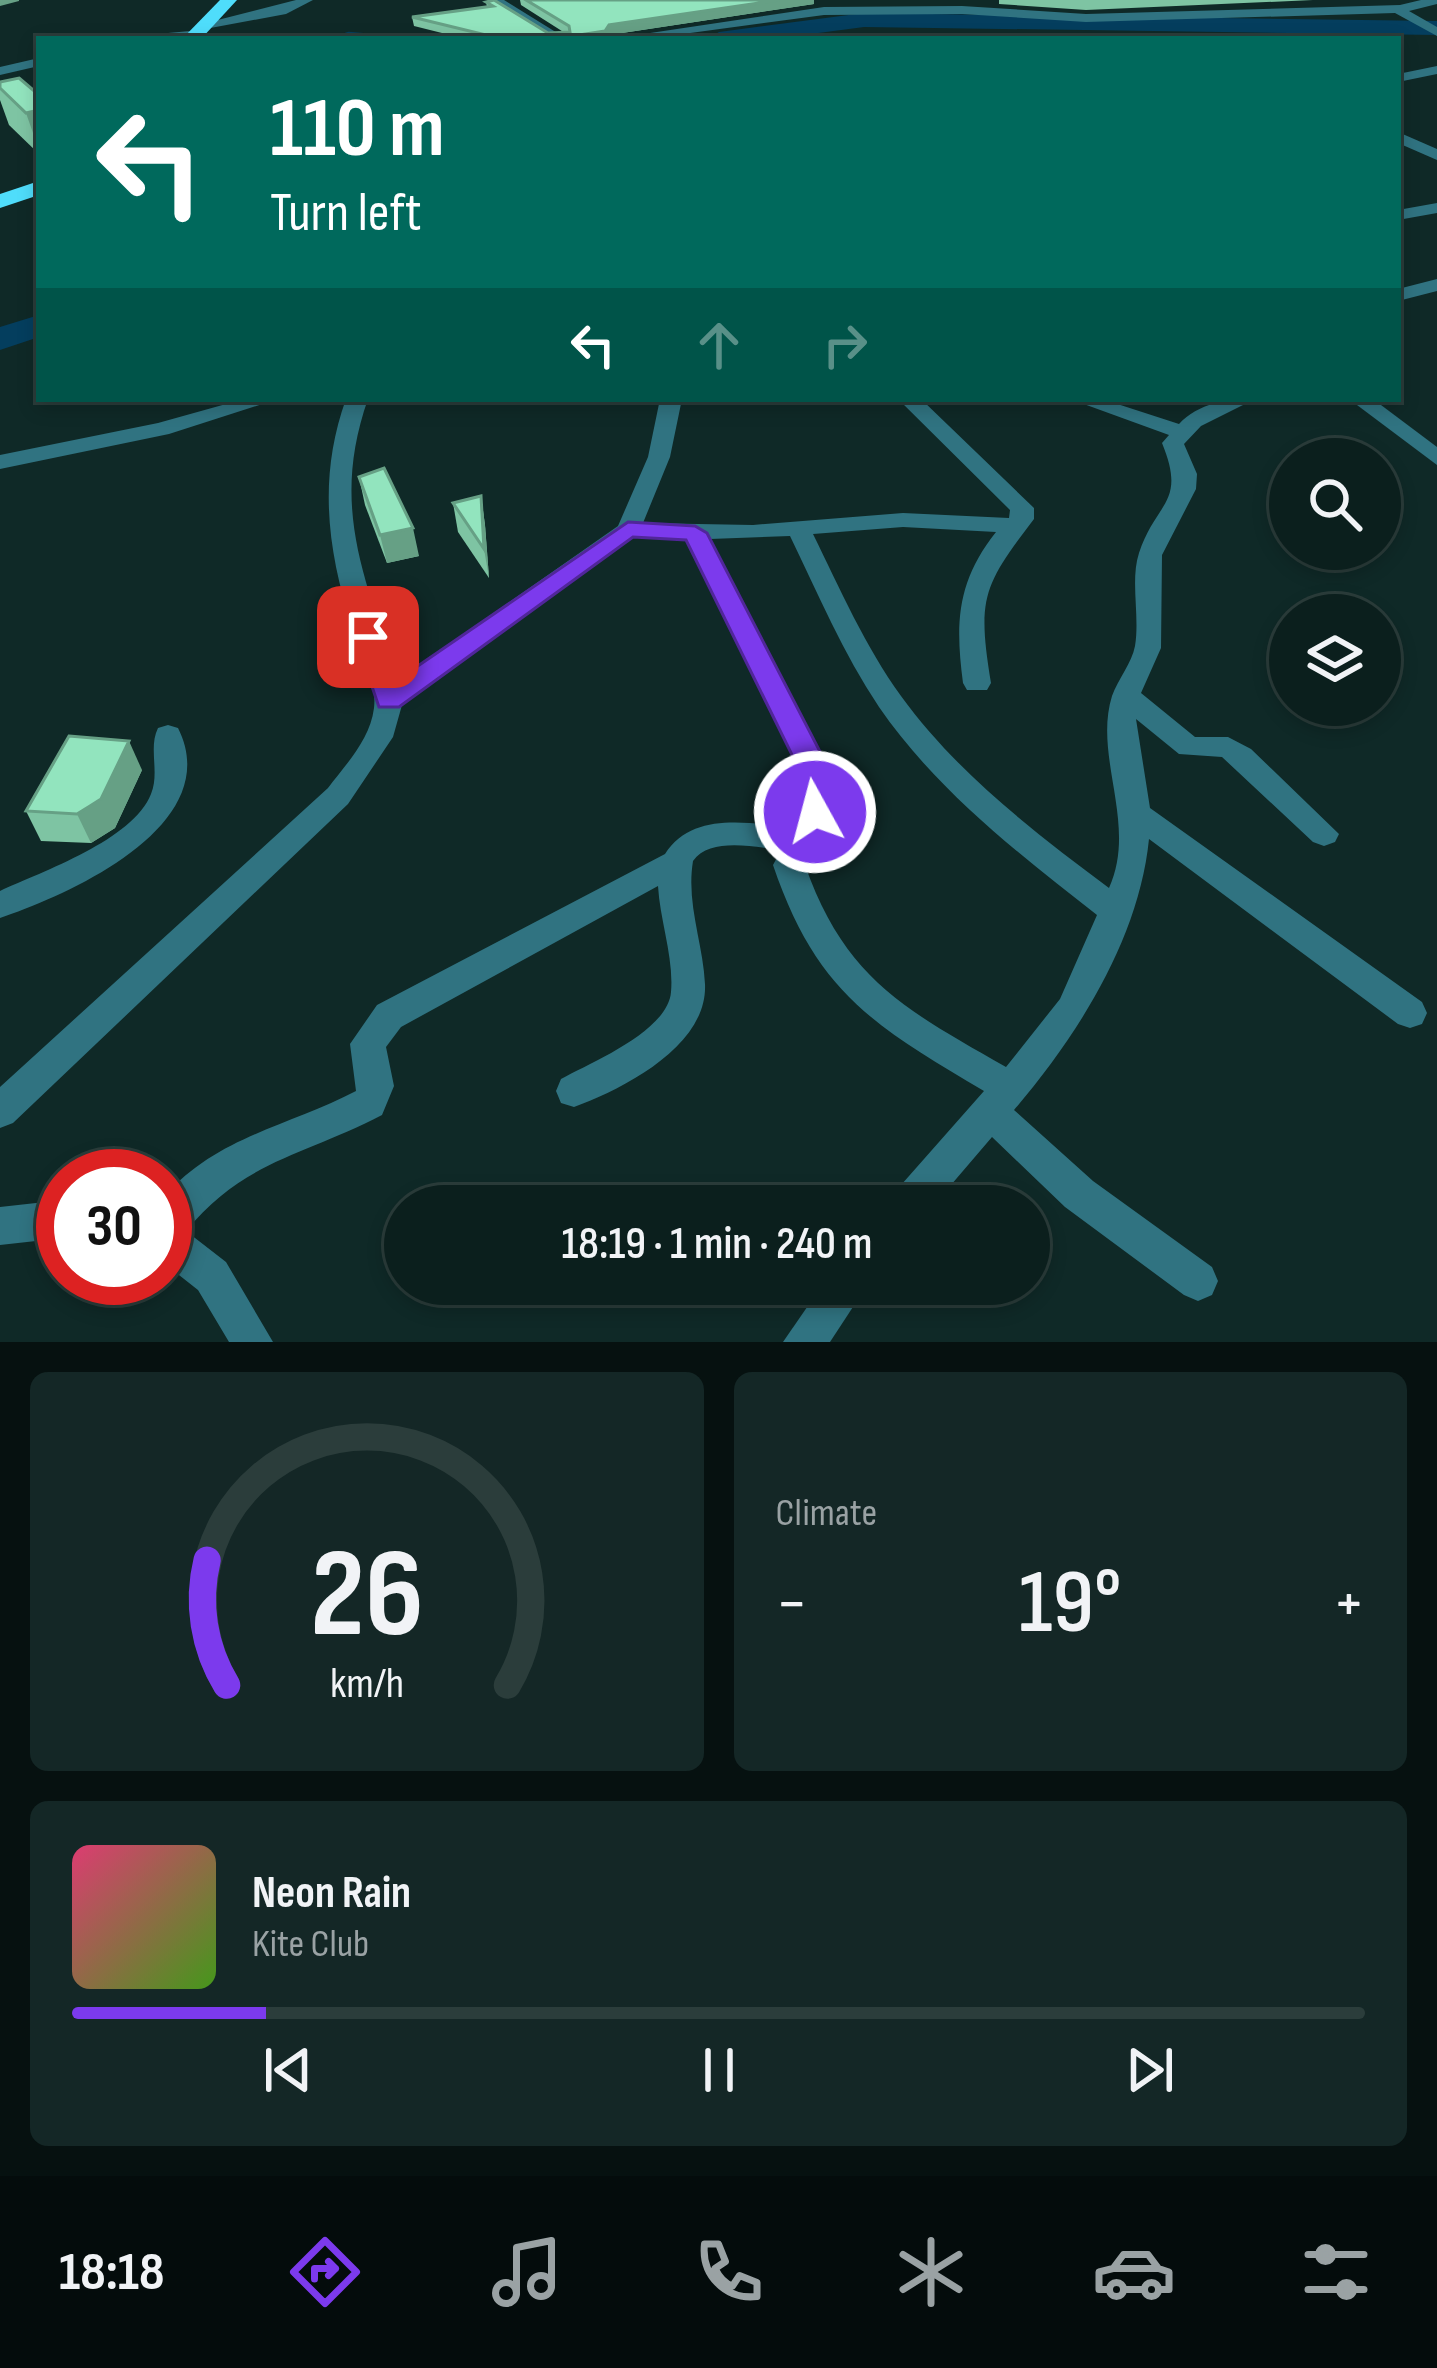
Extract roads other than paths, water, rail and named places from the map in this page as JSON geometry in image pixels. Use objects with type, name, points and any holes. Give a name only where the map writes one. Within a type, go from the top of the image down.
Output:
[{"type":"highway","points":[[198,32],[229,0]]},
{"type":"highway","points":[[0,201],[36,189]]},
{"type":"street","points":[[198,32],[307,0]]},
{"type":"street","points":[[495,0],[554,36]]},
{"type":"street","points":[[1092,0],[1112,6],[1149,3]]},
{"type":"street","points":[[1200,0],[1217,15]]},
{"type":"street","points":[[1376,0],[1437,32]]},
{"type":"street","points":[[638,36],[824,11],[962,10],[1086,18],[1406,12],[1437,0]]},
{"type":"street","points":[[525,36],[533,26]]},
{"type":"street","points":[[1401,62],[1437,66]]},
{"type":"street","points":[[0,71],[36,63]]},
{"type":"street","points":[[1401,77],[1437,66]]},
{"type":"street","points":[[1401,139],[1437,135]]},
{"type":"street","points":[[1401,140],[1437,155]]},
{"type":"street","points":[[1401,214],[1437,208]]},
{"type":"street","points":[[1401,294],[1437,285]]},
{"type":"street","points":[[0,462],[161,429],[256,402]]},
{"type":"street","points":[[356,402],[341,436],[335,500],[346,572],[389,700]]},
{"type":"street","points":[[0,1111],[338,796],[373,749],[389,700],[628,530],[659,457],[670,402]]},
{"type":"street","points":[[912,402],[1022,508],[1022,519],[994,546],[973,585],[968,630],[977,683]]},
{"type":"street","points":[[1090,402],[1179,431]]},
{"type":"street","points":[[926,1185],[1073,1008],[1129,879],[1136,814],[1121,725],[1126,696],[1148,648],[1150,555],[1184,489],[1186,474],[1174,443],[1179,431],[1238,402]]},
{"type":"street","points":[[1364,402],[1437,458]]},
{"type":"street","points":[[628,530],[695,533],[903,520],[1016,526]]},
{"type":"street","points":[[798,529],[864,660],[912,730],[1016,835],[1114,910]]},
{"type":"street","points":[[695,533],[815,771],[819,793],[790,865],[825,953],[849,984],[1000,1099],[1095,1207],[1198,1281]]},
{"type":"street","points":[[1126,696],[1190,747],[1200,751],[1216,746],[1241,755],[1324,834]]},
{"type":"street","points":[[0,905],[128,841],[152,820],[170,775],[168,735]]},
{"type":"street","points":[[1136,814],[1410,1013]]},
{"type":"street","points":[[192,1194],[235,1156],[369,1103],[376,1086],[368,1044],[389,1016],[674,863],[690,842],[716,832],[801,840]]},
{"type":"street","points":[[574,1091],[653,1043],[686,1005],[688,980],[670,889],[674,863]]},
{"type":"street","points":[[0,1226],[36,1222]]},
{"type":"street","points":[[192,1261],[212,1276],[252,1342]]},
{"type":"street","points":[[803,1342],[832,1305]]},
{"type":"waterway","points":[[742,36],[864,20],[1437,28]]},
{"type":"waterway","points":[[343,36],[372,36]]},
{"type":"waterway","points":[[0,339],[36,326]]}]
